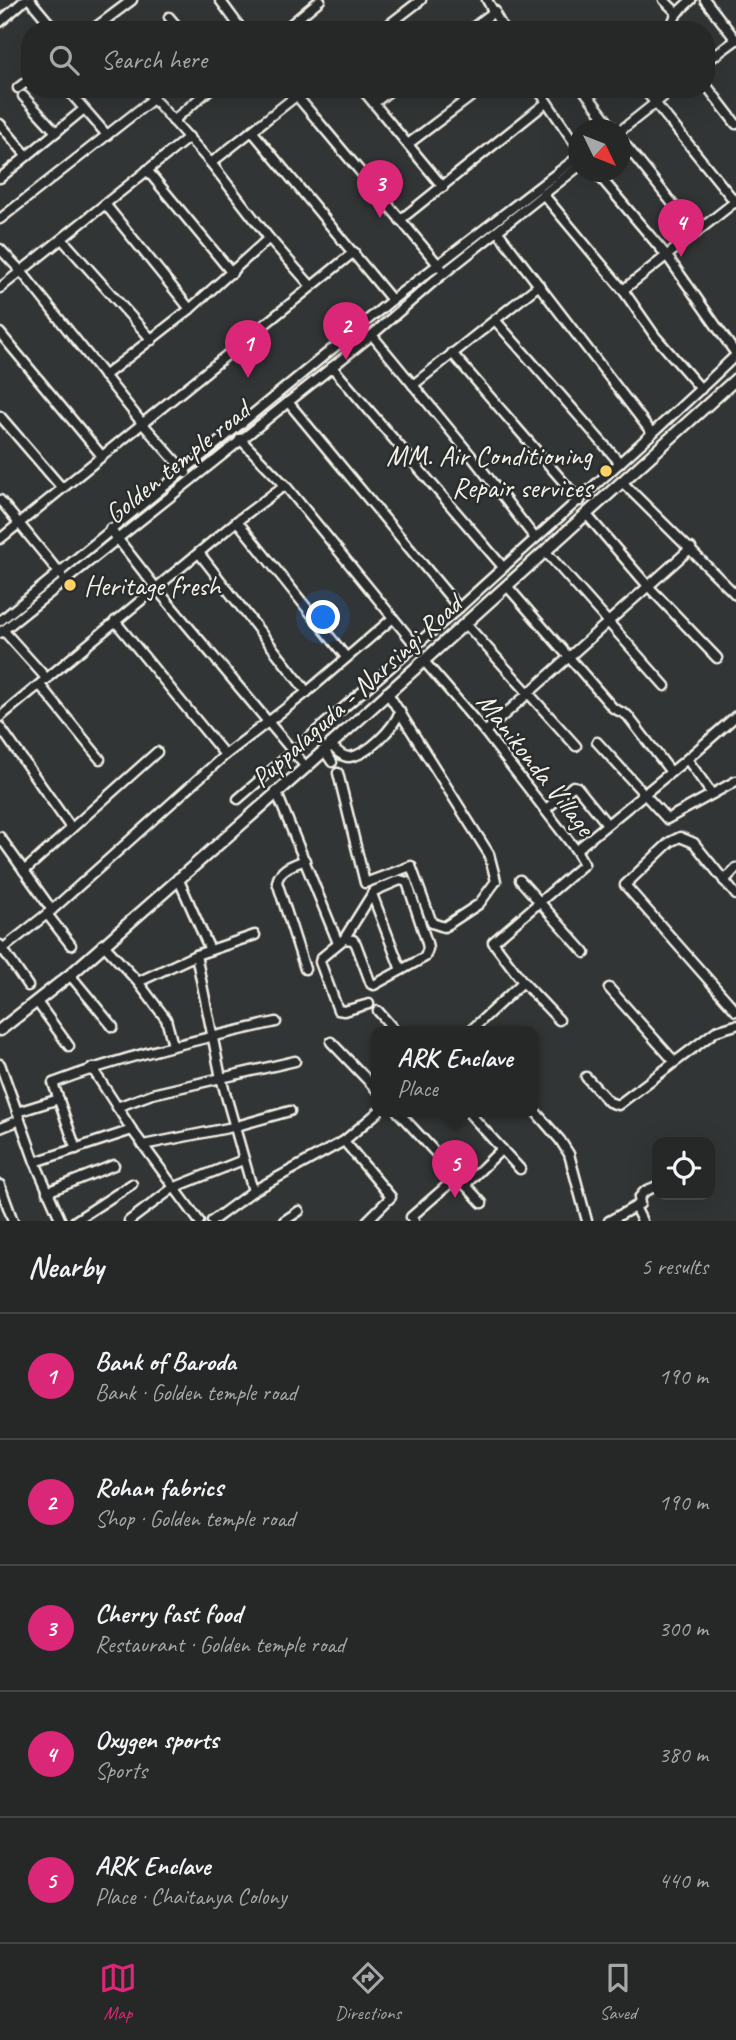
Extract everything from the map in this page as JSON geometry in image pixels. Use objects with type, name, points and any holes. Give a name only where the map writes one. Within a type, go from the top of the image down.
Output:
[{"type":"street","points":[[0,22],[28,0],[47,21]]},
{"type":"street","points":[[104,21],[132,0]]},
{"type":"street","points":[[220,0],[235,21]]},
{"type":"street","points":[[296,21],[320,0]]},
{"type":"street","points":[[394,21],[421,0]]},
{"type":"street","points":[[487,0],[500,21]]},
{"type":"street","points":[[664,0],[677,13]]},
{"type":"street","points":[[673,21],[677,13],[691,0]]},
{"type":"street","points":[[705,0],[736,40],[715,55]]},
{"type":"street","points":[[482,21],[495,11]]},
{"type":"street","points":[[169,17],[172,21]]},
{"type":"street","points":[[715,97],[736,124]]},
{"type":"street","points":[[26,98],[56,132]]},
{"type":"street","points":[[75,98],[107,135]]},
{"type":"street","points":[[173,121],[200,98]]},
{"type":"street","points":[[211,163],[252,131],[288,98]]},
{"type":"street","points":[[297,98],[442,269]]},
{"type":"street","points":[[370,98],[443,187]]},
{"type":"street","points":[[374,103],[380,98]]},
{"type":"street","points":[[408,144],[469,98]]},
{"type":"street","points":[[544,98],[568,133]]},
{"type":"street","points":[[590,98],[606,119]]},
{"type":"street","points":[[623,290],[736,202],[651,98]]},
{"type":"street","points":[[631,123],[662,98]]},
{"type":"street","points":[[0,219],[153,99],[211,163],[311,286]]},
{"type":"street","points":[[400,220],[547,103]]},
{"type":"street","points":[[0,178],[84,109]]},
{"type":"street","points":[[0,124],[27,156]]},
{"type":"street","points":[[252,131],[392,300]]},
{"type":"street","points":[[0,132],[16,150],[17,155],[0,172]]},
{"type":"street","points":[[0,288],[189,137]]},
{"type":"street","points":[[631,151],[696,233]]},
{"type":"street","name":"Golden temple road","points":[[19,611],[118,539],[372,335],[442,269],[568,166]]},
{"type":"street","points":[[147,170],[232,273]]},
{"type":"street","name":"Golden temple road","points":[[5,624],[58,572],[392,300],[498,232],[568,175]]},
{"type":"street","points":[[238,799],[416,646],[535,537],[580,501],[736,355],[667,256],[604,182]]},
{"type":"street","points":[[543,194],[623,290],[654,335],[701,389]]},
{"type":"street","points":[[105,204],[190,309]]},
{"type":"street","points":[[498,232],[652,433]]},
{"type":"street","points":[[104,376],[190,309],[270,238]]},
{"type":"street","points":[[62,239],[152,340]]},
{"type":"street","points":[[0,249],[190,479]]},
{"type":"street","points":[[0,539],[354,252]]},
{"type":"street","points":[[413,385],[540,285]]},
{"type":"street","points":[[495,320],[620,463]]},
{"type":"street","points":[[0,333],[102,456]]},
{"type":"street","points":[[372,335],[535,537]]},
{"type":"street","points":[[452,353],[580,501]]},
{"type":"street","points":[[331,367],[503,567]]},
{"type":"street","name":"Puppalaguda - Narsingi Road","points":[[0,1030],[70,975],[546,552],[736,379]]},
{"type":"street","points":[[288,402],[459,608]]},
{"type":"street","points":[[0,416],[62,488]]},
{"type":"street","points":[[240,439],[285,485],[416,646]]},
{"type":"street","points":[[622,482],[736,595]]},
{"type":"street","points":[[0,717],[237,521],[285,485]]},
{"type":"street","points":[[0,500],[65,580]]},
{"type":"street","points":[[587,515],[648,586],[717,658]]},
{"type":"street","points":[[237,521],[346,657]]},
{"type":"street","points":[[110,530],[266,722],[306,766]]},
{"type":"street","points":[[485,732],[691,548]]},
{"type":"street","points":[[546,552],[665,686]]},
{"type":"street","points":[[199,553],[307,692]]},
{"type":"street","points":[[508,586],[613,708],[627,715],[671,772]]},
{"type":"street","points":[[28,986],[1,948],[50,912],[225,755],[307,692],[393,618]]},
{"type":"street","points":[[115,621],[225,755]]},
{"type":"street","points":[[465,623],[576,746]]},
{"type":"street","points":[[5,624],[43,682],[100,759]]},
{"type":"street","name":"Manikonda Village","points":[[423,660],[485,732],[582,859],[582,867],[493,942],[523,982]]},
{"type":"street","points":[[338,773],[365,883],[411,866],[432,923],[444,927],[479,904],[496,881],[489,854],[387,692]]},
{"type":"street","points":[[327,747],[344,756],[352,756],[390,730],[400,711]]},
{"type":"street","points":[[576,850],[736,716]]},
{"type":"street","points":[[0,727],[71,828]]},
{"type":"street","points":[[597,742],[667,819],[736,780]]},
{"type":"street","points":[[327,747],[332,762]]},
{"type":"street","points":[[24,871],[157,752]]},
{"type":"street","points":[[687,759],[712,794]]},
{"type":"street","points":[[545,810],[573,786],[577,787],[607,824]]},
{"type":"street","points":[[276,791],[341,941]]},
{"type":"street","points":[[0,837],[71,945]]},
{"type":"street","points":[[736,895],[694,843],[680,837],[670,842],[625,885],[736,1011]]},
{"type":"street","points":[[305,860],[288,867],[278,876],[277,882],[305,969]]},
{"type":"street","points":[[724,881],[736,868]]},
{"type":"street","points":[[178,878],[210,950]]},
{"type":"street","points":[[520,880],[585,954]]},
{"type":"street","points":[[341,941],[353,940],[370,984],[374,985],[425,957],[428,948],[407,882],[396,881],[372,894],[341,941],[323,954],[320,962],[337,1008],[344,1011],[369,1004]]},
{"type":"street","points":[[372,894],[401,971]]},
{"type":"street","points":[[138,982],[196,955],[255,935]]},
{"type":"street","points":[[103,944],[138,982],[166,1019],[173,1045]]},
{"type":"street","points":[[196,955],[221,1078],[253,1191]]},
{"type":"street","points":[[70,975],[113,1027]]},
{"type":"street","points":[[475,1026],[523,982],[559,1020]]},
{"type":"street","points":[[609,988],[674,1061]]},
{"type":"street","points":[[37,1002],[69,1046]]},
{"type":"street","points":[[378,1011],[391,1026]]},
{"type":"street","points":[[76,1149],[53,1083],[92,1068],[173,1045],[276,1022]]},
{"type":"street","points":[[586,1077],[609,1102],[618,1105],[716,1031],[736,1024]]},
{"type":"street","points":[[331,1042],[371,1084]]},
{"type":"street","points":[[117,1107],[152,1094],[295,1061]]},
{"type":"street","points":[[0,1065],[35,1163],[61,1221]]},
{"type":"street","points":[[92,1068],[143,1146],[199,1221]]},
{"type":"street","points":[[0,1128],[19,1116],[59,1099]]},
{"type":"street","points":[[143,1146],[233,1127],[290,1111]]},
{"type":"street","points":[[539,1116],[569,1154],[587,1221]]},
{"type":"street","points":[[212,1221],[253,1191],[344,1141],[372,1117]]},
{"type":"street","points":[[403,1117],[482,1203]]},
{"type":"street","points":[[473,1117],[520,1169]]},
{"type":"street","points":[[35,1163],[132,1130]]},
{"type":"street","points":[[344,1141],[391,1197],[367,1221]]},
{"type":"street","points":[[465,1185],[502,1149]]},
{"type":"street","points":[[129,1221],[173,1188],[243,1160]]},
{"type":"street","points":[[47,1192],[114,1165]]},
{"type":"street","points":[[414,1221],[411,1217],[457,1177]]},
{"type":"street","points":[[75,1221],[132,1184]]},
{"type":"street","points":[[0,1185],[3,1202],[13,1221]]},
{"type":"street","points":[[609,1221],[640,1204],[639,1198],[652,1188]]},
{"type":"street","points":[[635,1207],[642,1221]]},
{"type":"street","points":[[284,1221],[299,1211]]},
{"type":"place","name":"Cherry fast food","points":[[380,218]]},
{"type":"place","name":"Oxygen sports","points":[[681,257]]},
{"type":"place","name":"Rohan fabrics","points":[[346,360]]},
{"type":"place","name":"Bank of Baroda","points":[[248,378]]},
{"type":"place","name":"MM. Air Conditioning Repair services","points":[[606,471]]},
{"type":"place","name":"Heritage fresh","points":[[70,585]]},
{"type":"place","name":"ARK Enclave","points":[[455,1198]]}]
